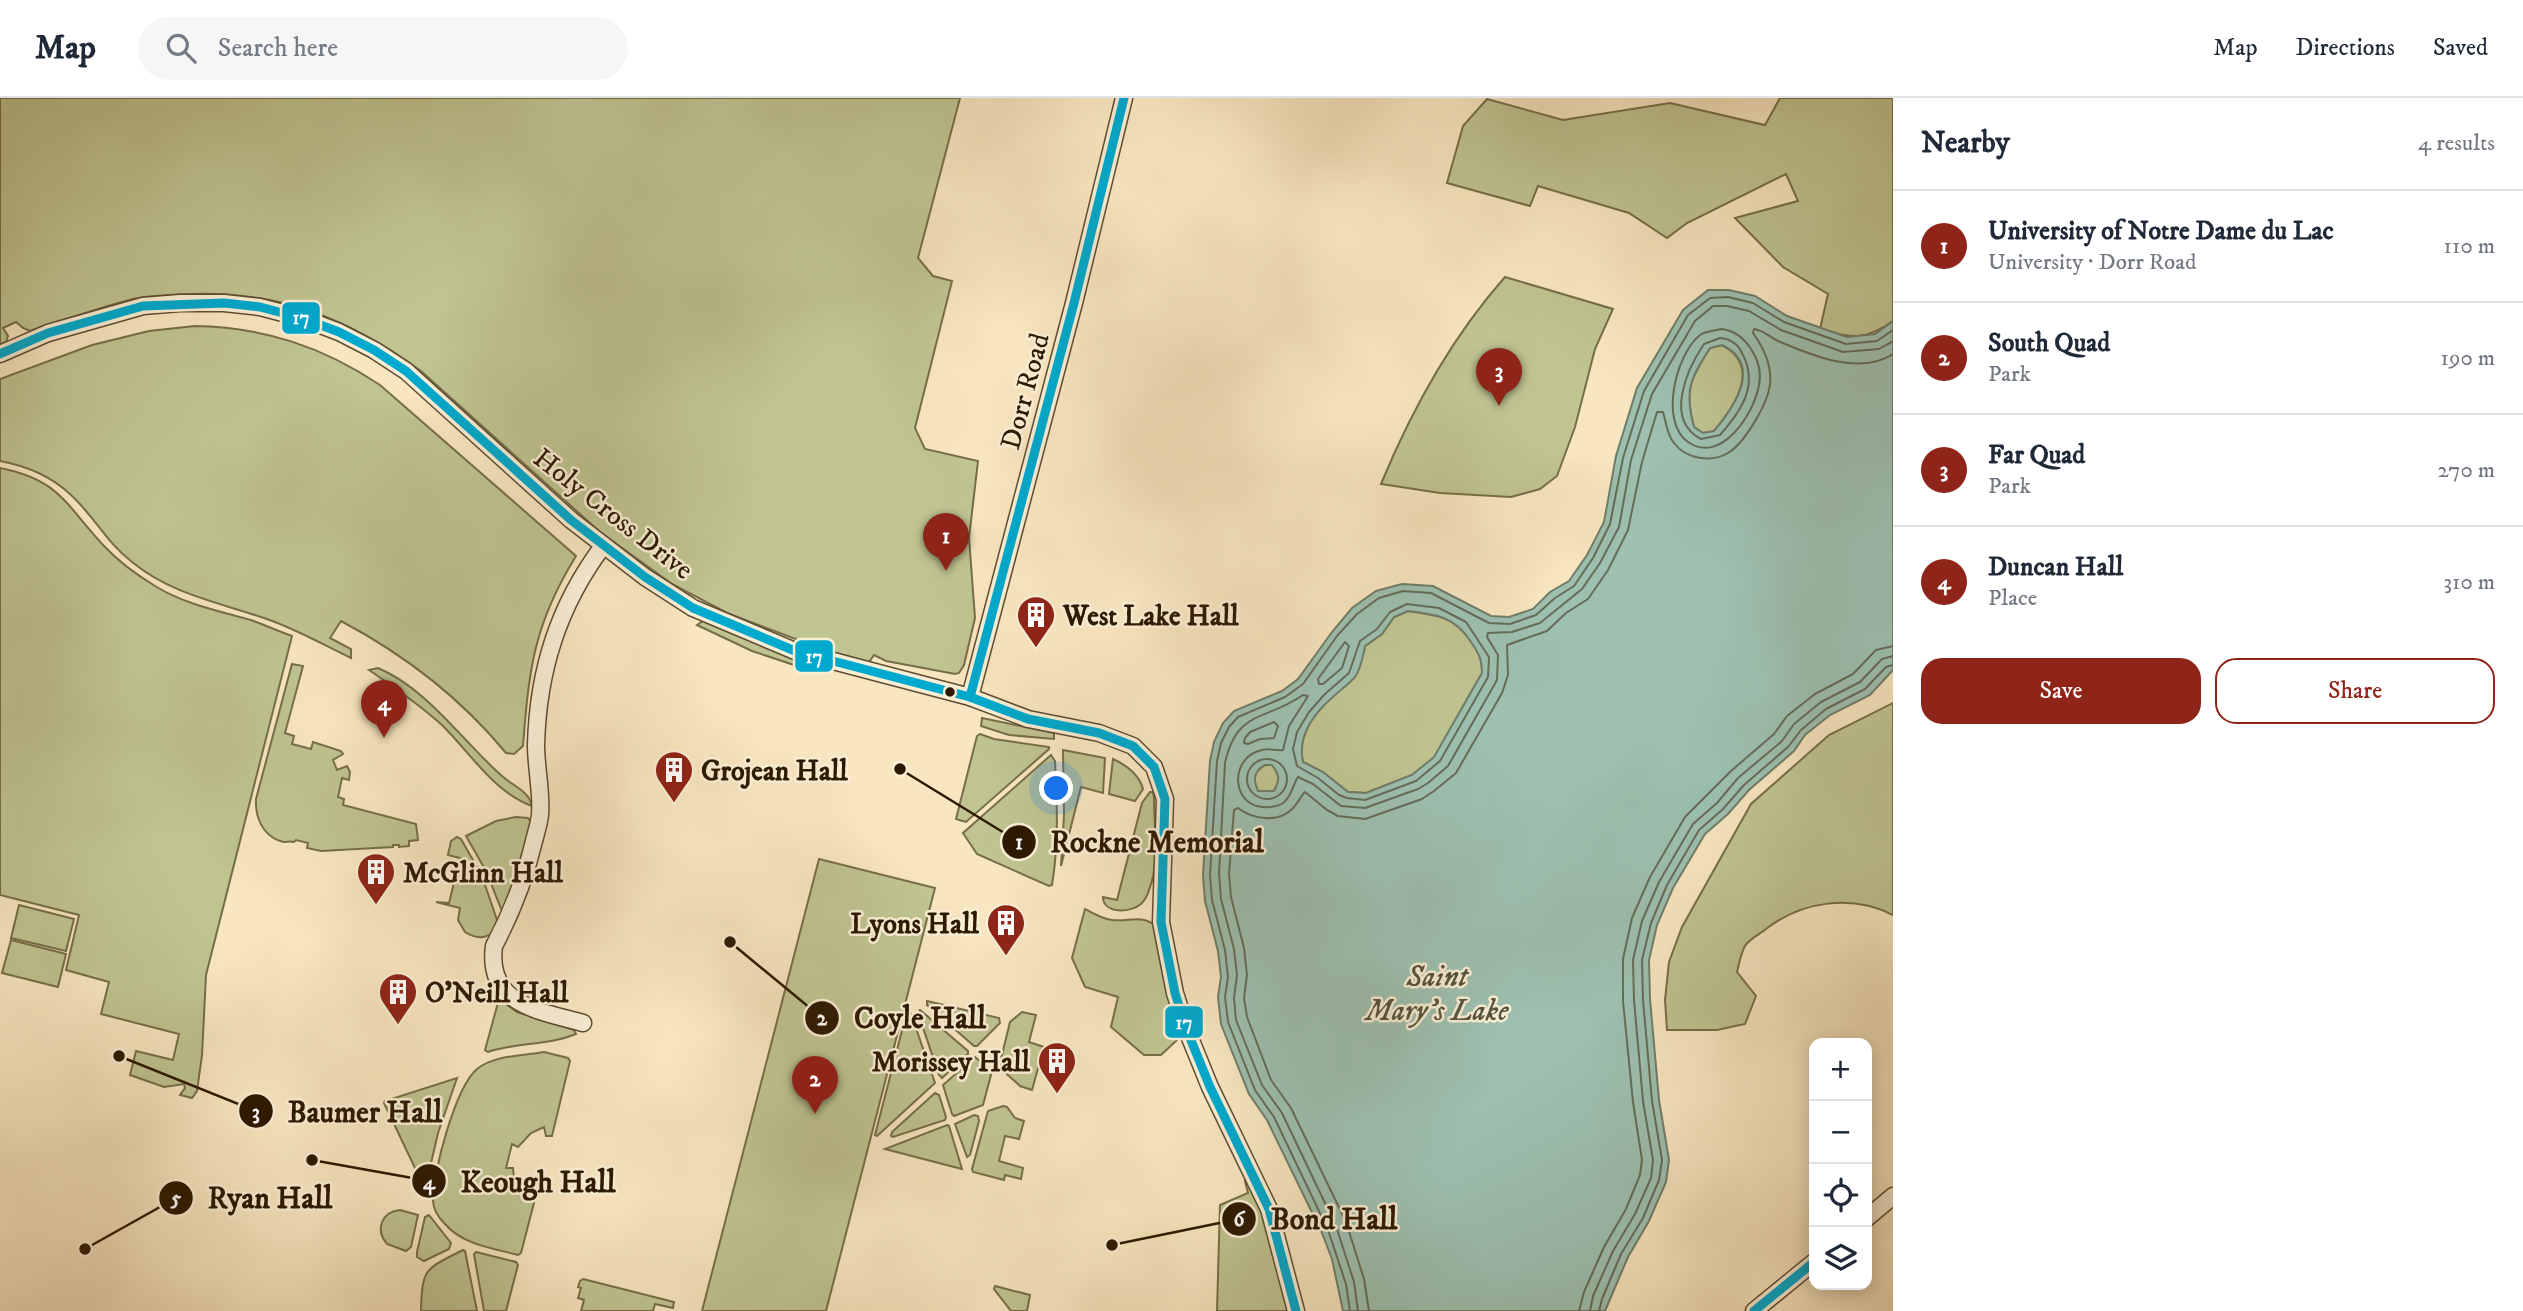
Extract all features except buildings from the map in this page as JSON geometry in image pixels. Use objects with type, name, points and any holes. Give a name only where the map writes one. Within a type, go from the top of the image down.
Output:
[{"type":"street","name":"Dorr Road","points":[[970,697],[1074,303],[1124,98]]},
{"type":"street","name":"Holy Cross Drive","points":[[0,354],[48,333],[143,306],[224,303],[260,307],[302,318],[339,332],[406,371],[571,520],[667,593],[693,608],[795,651],[970,697],[1028,719],[1112,737],[1133,746],[1154,767],[1165,799],[1161,922],[1175,993],[1210,1087],[1269,1209],[1296,1311]]},
{"type":"street","points":[[583,1023],[517,1003],[499,981],[493,956],[494,946],[522,887],[540,815],[537,746],[539,692],[550,649],[564,609],[583,573],[603,546]]},
{"type":"street","points":[[1872,1214],[1893,1196]]},
{"type":"street","points":[[1754,1311],[1809,1266]]},
{"type":"green space","points":[[0,98],[960,98],[918,258],[933,276],[952,281],[915,428],[925,449],[978,461],[969,538],[975,618],[964,665],[959,673],[955,674],[886,661],[874,655],[869,662],[822,649],[727,613],[672,584],[600,532],[421,371],[368,337],[313,312],[255,297],[224,294],[147,297],[107,306],[30,331],[16,322],[3,328],[8,336],[6,342],[0,344]]},
{"type":"green space","points":[[1780,98],[1893,98],[1893,321],[1874,332],[1850,336],[1820,329],[1828,294],[1783,267],[1735,218],[1798,201],[1786,174],[1687,223],[1667,238],[1629,213],[1538,186],[1530,206],[1447,183],[1463,126],[1487,99],[1563,120],[1670,103],[1765,125]]},
{"type":"green space","points":[[1505,277],[1613,309],[1595,349],[1575,427],[1557,476],[1540,489],[1511,497],[1440,493],[1381,484],[1434,375],[1485,300]]},
{"type":"green space","points":[[195,326],[269,335],[315,350],[359,372],[380,385],[576,556],[542,625],[531,670],[523,746],[514,754],[506,753],[470,714],[430,679],[365,634],[341,621],[330,638],[351,649],[351,658],[275,622],[195,596],[162,582],[123,554],[79,503],[55,482],[20,466],[0,461],[0,379],[92,345],[149,331]]},
{"type":"green space","points":[[1722,345],[1734,354],[1741,364],[1741,386],[1730,410],[1714,431],[1703,433],[1694,427],[1689,394],[1698,368],[1710,348]]},
{"type":"green space","points":[[0,468],[20,473],[50,487],[110,552],[155,586],[190,602],[251,620],[292,636],[206,975],[202,1055],[197,1091],[192,1098],[180,1095],[185,1088],[184,1084],[164,1087],[130,1075],[136,1051],[173,1060],[179,1034],[101,1014],[109,982],[66,970],[79,915],[0,895]]},
{"type":"green space","points":[[1408,611],[1444,618],[1459,627],[1466,633],[1478,653],[1482,673],[1434,758],[1412,775],[1366,793],[1348,792],[1323,772],[1303,762],[1302,744],[1307,728],[1316,714],[1351,676],[1360,662],[1365,646],[1382,634],[1394,617]]},
{"type":"green space","points":[[703,621],[802,662],[806,669],[752,651],[697,625]]},
{"type":"green space","points":[[292,664],[303,666],[285,733],[294,736],[292,744],[311,749],[313,742],[341,751],[343,754],[333,760],[337,770],[347,766],[350,772],[349,780],[342,778],[338,797],[344,799],[343,805],[416,824],[418,840],[409,841],[409,846],[321,851],[307,848],[308,843],[296,840],[280,841],[264,830],[258,818],[256,799]]},
{"type":"green space","points":[[378,668],[396,677],[429,702],[502,776],[524,793],[532,806],[506,792],[443,726],[369,670]]},
{"type":"green space","points":[[1893,703],[1893,915],[1861,904],[1844,903],[1811,907],[1780,919],[1749,941],[1742,952],[1737,972],[1756,996],[1745,1024],[1717,1030],[1667,1030],[1665,1000],[1669,962],[1682,927],[1751,804],[1829,735]]},
{"type":"green space","points":[[982,718],[1054,733],[1054,739],[1009,735],[981,726]]},
{"type":"green space","points":[[980,734],[1049,749],[966,822],[956,819],[977,736]]},
{"type":"green space","points":[[1063,750],[1105,758],[1103,793],[1081,787],[1061,866],[1064,815]]},
{"type":"green space","points":[[1051,755],[1055,761],[1057,823],[1056,854],[1052,885],[1049,886],[977,854],[963,833]]},
{"type":"green space","points":[[1113,759],[1131,771],[1141,784],[1143,789],[1135,801],[1109,794]]},
{"type":"green space","points":[[1265,765],[1272,765],[1278,775],[1274,791],[1258,791],[1256,787],[1256,773]]},
{"type":"green space","points":[[1150,792],[1153,792],[1154,798],[1156,845],[1149,892],[1136,907],[1112,909],[1104,903],[1103,897],[1117,900],[1142,803]]},
{"type":"green space","points":[[516,817],[528,818],[531,821],[524,857],[502,911],[486,871],[466,836],[496,821]]},
{"type":"green space","points":[[457,837],[461,839],[482,876],[497,920],[490,935],[476,937],[465,932],[458,920],[460,908],[436,902],[449,903],[460,858],[448,855],[451,841]]},
{"type":"green space","points":[[819,859],[935,888],[826,1311],[702,1311]]},
{"type":"green space","points":[[19,905],[74,919],[66,951],[11,938]]},
{"type":"green space","points":[[1085,909],[1108,919],[1139,919],[1153,924],[1164,980],[1179,1026],[1177,1040],[1161,1055],[1144,1055],[1111,1027],[1118,997],[1085,987],[1072,958]]},
{"type":"green space","points":[[11,940],[66,954],[58,987],[2,973]]},
{"type":"green space","points":[[499,999],[517,1012],[574,1030],[576,1034],[488,1052],[485,1050]]},
{"type":"green space","points":[[927,1001],[999,1018],[1000,1023],[974,1046],[927,1005]]},
{"type":"green space","points":[[920,1010],[968,1051],[942,1078],[918,1013]]},
{"type":"green space","points":[[1022,1012],[1036,1015],[1029,1042],[1044,1047],[1032,1090],[1020,1086],[999,1067],[1010,1022]]},
{"type":"green space","points":[[911,1014],[935,1083],[877,1136],[875,1135],[906,1015]]},
{"type":"green space","points":[[544,1052],[568,1058],[570,1061],[552,1136],[546,1136],[544,1127],[531,1133],[518,1147],[512,1144],[506,1168],[513,1168],[514,1179],[525,1197],[532,1191],[536,1195],[521,1253],[518,1255],[478,1245],[452,1231],[435,1210],[434,1187],[453,1111],[477,1069],[492,1061]]},
{"type":"green space","points":[[975,1057],[992,1071],[983,1105],[954,1116],[943,1085]]},
{"type":"green space","points":[[457,1078],[438,1133],[425,1189],[384,1103]]},
{"type":"green space","points":[[935,1093],[939,1095],[945,1120],[891,1136],[892,1132]]},
{"type":"green space","points":[[1007,1107],[1015,1118],[1024,1121],[1019,1139],[1005,1136],[999,1161],[1023,1168],[1021,1179],[1005,1175],[1004,1180],[973,1172],[972,1169],[988,1111]]},
{"type":"green space","points":[[974,1115],[978,1116],[979,1121],[970,1155],[967,1157],[955,1124]]},
{"type":"green space","points":[[947,1125],[962,1169],[885,1149]]},
{"type":"green space","points":[[1250,1180],[1260,1203],[1290,1311],[1217,1311],[1220,1205],[1248,1193],[1245,1181]]},
{"type":"green space","points":[[393,1211],[418,1215],[411,1247],[406,1251],[387,1244],[381,1233],[384,1218]]},
{"type":"green space","points":[[429,1215],[451,1243],[449,1249],[424,1261],[417,1257],[417,1252],[425,1217]]},
{"type":"green space","points":[[463,1250],[477,1311],[421,1311],[423,1286],[428,1272],[433,1266]]},
{"type":"green space","points":[[476,1252],[516,1262],[518,1265],[506,1311],[484,1311],[474,1254]]},
{"type":"green space","points":[[583,1279],[674,1302],[673,1308],[655,1304],[653,1311],[581,1311],[584,1300],[578,1298],[581,1288],[578,1287]]},
{"type":"green space","points":[[995,1286],[1030,1295],[1027,1311],[1011,1311],[994,1289]]},
{"type":"water","name":"Saint Mary's Lake","points":[[1708,290],[1729,290],[1755,296],[1787,316],[1847,337],[1875,334],[1893,321],[1893,670],[1870,695],[1830,715],[1805,735],[1794,751],[1749,790],[1728,814],[1705,834],[1673,888],[1657,925],[1649,960],[1659,1100],[1669,1160],[1666,1182],[1649,1221],[1628,1257],[1605,1311],[1343,1311],[1332,1259],[1322,1233],[1267,1120],[1249,1094],[1221,1024],[1218,951],[1205,901],[1203,875],[1210,761],[1214,742],[1223,723],[1234,711],[1282,691],[1298,679],[1352,608],[1376,591],[1402,584],[1433,586],[1491,616],[1509,617],[1533,609],[1550,592],[1569,581],[1587,555],[1604,522],[1616,456],[1637,388],[1683,310]],"holes":[[[1722,345],[1734,353],[1741,363],[1741,386],[1730,410],[1714,431],[1703,433],[1694,427],[1689,394],[1698,368],[1710,348]],[[1408,611],[1452,622],[1476,650],[1481,660],[1482,673],[1434,757],[1412,775],[1366,793],[1348,792],[1323,772],[1303,762],[1302,743],[1314,717],[1355,677],[1365,646],[1382,634],[1394,617]],[[1265,765],[1272,765],[1278,775],[1274,791],[1258,791],[1255,783],[1258,770]]]},
{"type":"transit line","name":"17","points":[[970,697],[1074,303],[1124,98]]},
{"type":"transit line","name":"17","points":[[0,354],[48,333],[143,306],[224,303],[260,307],[302,318],[339,332],[406,371],[571,520],[645,577],[693,608],[795,651],[970,697],[1028,719],[1099,733],[1133,746],[1154,767],[1165,799],[1161,922],[1175,993],[1210,1087],[1269,1209],[1296,1311]]},
{"type":"transit line","name":"17","points":[[1754,1311],[1809,1266]]},
{"type":"place","name":"Far Quad","points":[[1499,406]]},
{"type":"place","name":"University of Notre Dame du Lac","points":[[946,571]]},
{"type":"place","name":"West Lake Hall","points":[[1036,649]]},
{"type":"place","name":"Duncan Hall","points":[[384,738]]},
{"type":"place","name":"Rockne Memorial","points":[[900,769]]},
{"type":"place","name":"Grojean Hall","points":[[674,804]]},
{"type":"place","name":"McGlinn Hall","points":[[376,906]]},
{"type":"place","name":"Coyle Hall","points":[[730,942]]},
{"type":"place","name":"Lyons Hall","points":[[1006,957]]},
{"type":"place","name":"O'Neill Hall","points":[[398,1026]]},
{"type":"place","name":"Baumer Hall","points":[[119,1056]]},
{"type":"place","name":"Morissey Hall","points":[[1057,1095]]},
{"type":"place","name":"South Quad","points":[[815,1114]]},
{"type":"place","name":"Keough Hall","points":[[312,1160]]},
{"type":"place","name":"Bond Hall","points":[[1112,1245]]},
{"type":"place","name":"Ryan Hall","points":[[85,1249]]}]
